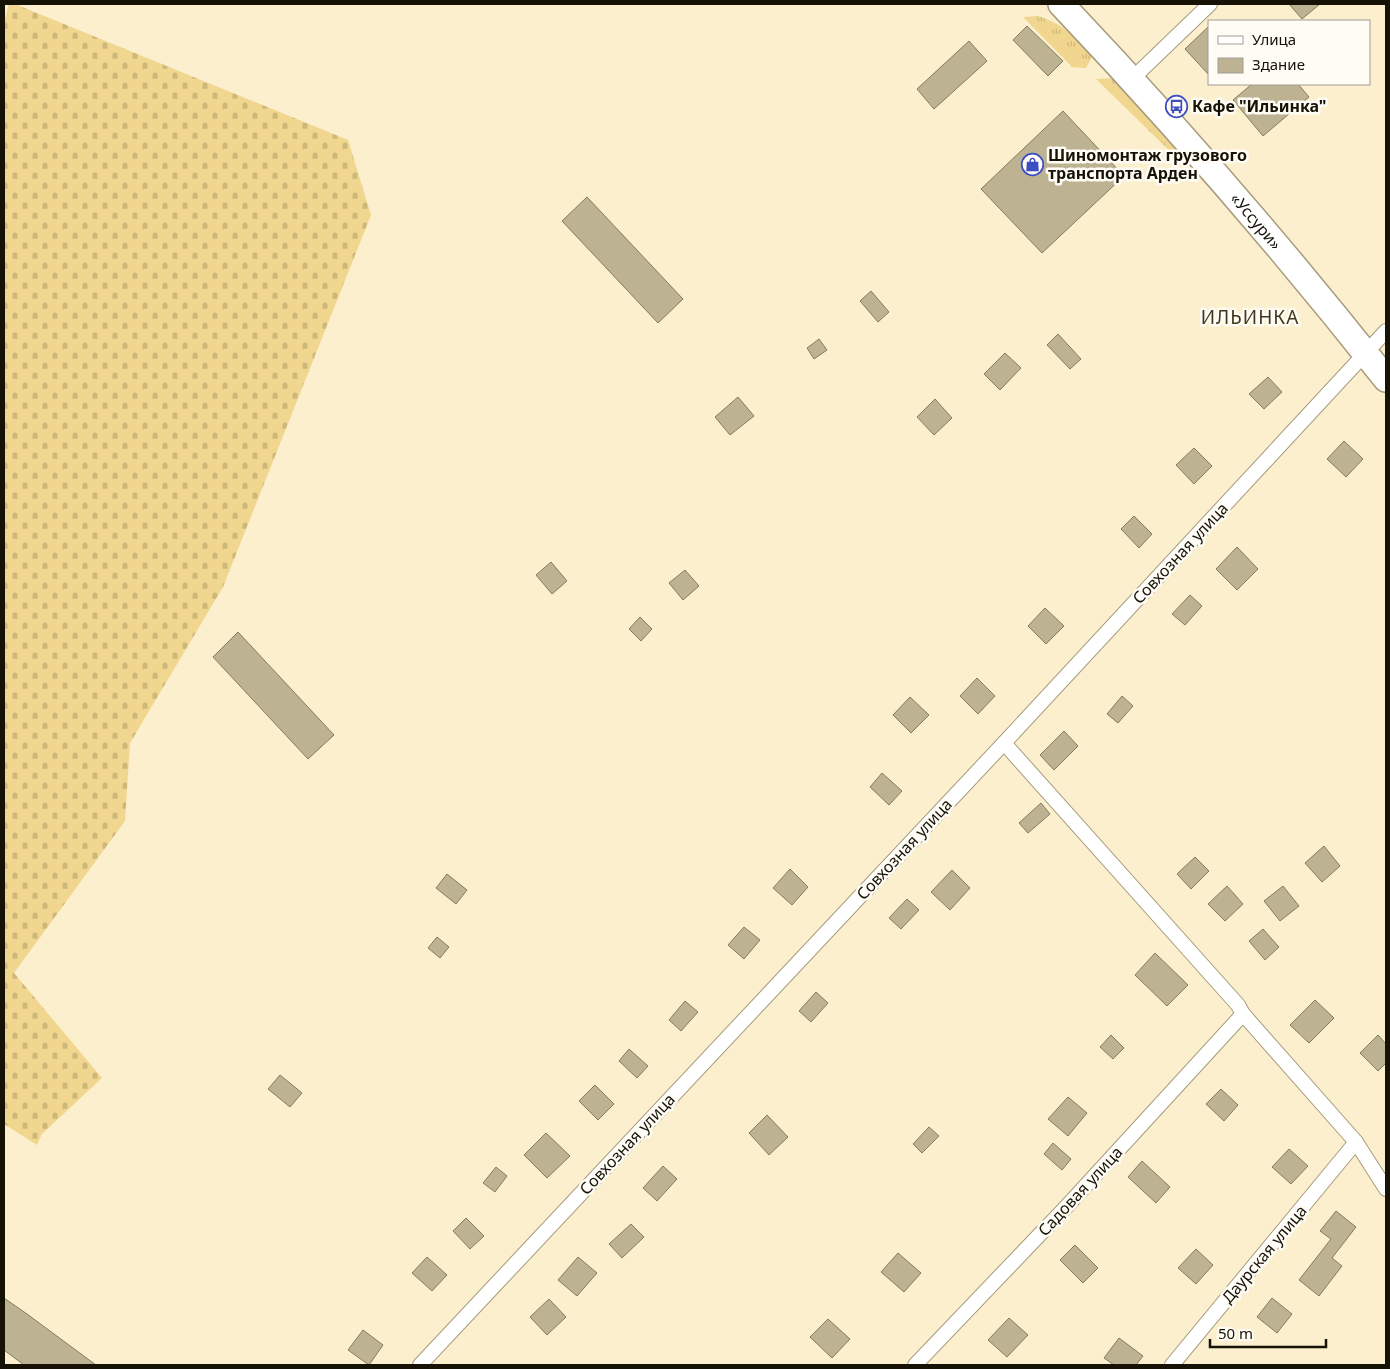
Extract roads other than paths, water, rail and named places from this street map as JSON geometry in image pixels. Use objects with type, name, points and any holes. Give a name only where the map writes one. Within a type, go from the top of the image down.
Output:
[{"type":"highway","name":"«Уссури»","points":[[1061,4],[1132,79],[1205,162],[1366,352],[1386,379]]},
{"type":"street","points":[[1132,79],[1210,4]]},
{"type":"street","name":"Совхозная улица","points":[[420,1365],[1004,743],[1386,331]]},
{"type":"street","points":[[1004,743],[1238,1005],[1243,1014],[1356,1142],[1386,1189]]},
{"type":"street","name":"Садовая улица","points":[[915,1365],[1067,1206],[1243,1014]]},
{"type":"street","name":"Даурская улица","points":[[1172,1365],[1356,1142]]},
{"type":"place","name":"Кафе \"Ильинка\"","points":[[1176,106]]},
{"type":"place","name":"Шиномонтаж грузового транспорта Арден","points":[[1032,164]]},
{"type":"district","name":"ИЛЬИНКА","points":[[1250,317]]}]
